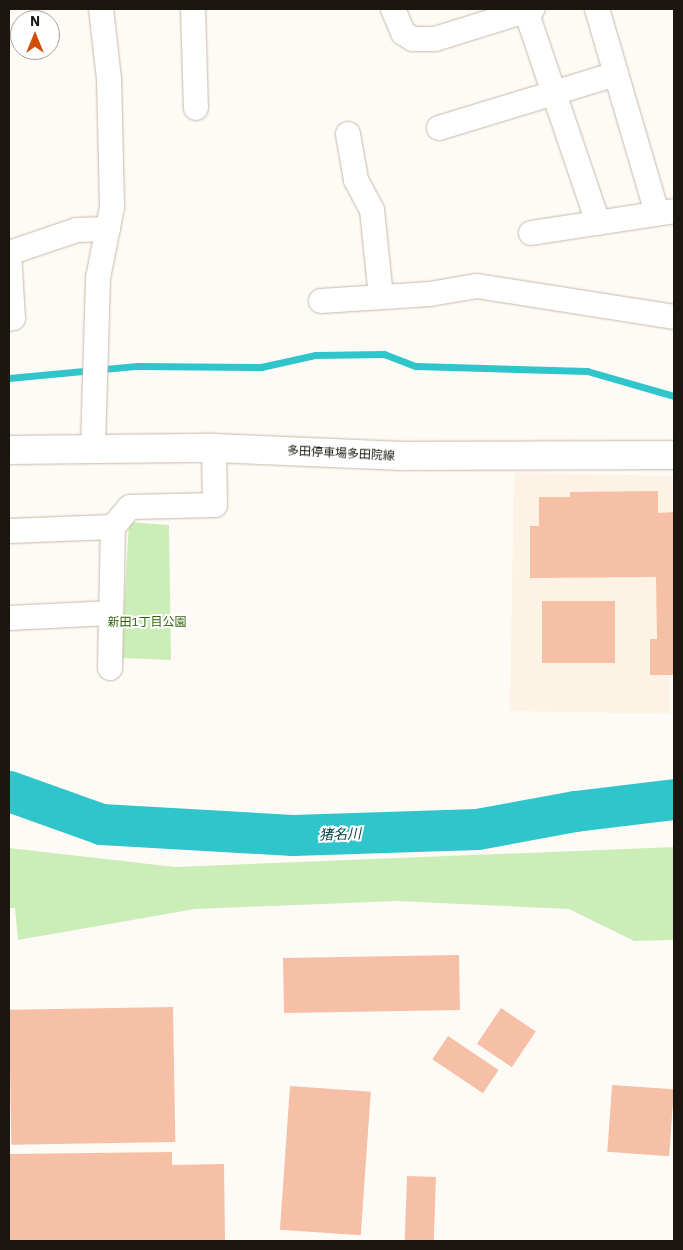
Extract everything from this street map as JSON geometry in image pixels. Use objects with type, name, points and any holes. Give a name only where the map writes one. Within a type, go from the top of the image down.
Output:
[{"type":"main road","name":"多田停車場多田院線","points":[[9,450],[93,447],[214,448],[402,456],[674,455]]},
{"type":"street","points":[[93,447],[98,278],[112,206],[109,79],[101,9]]},
{"type":"street","points":[[193,9],[196,108]]},
{"type":"street","points":[[393,9],[402,33],[413,39],[435,39],[529,10],[554,93],[598,223]]},
{"type":"street","points":[[531,233],[666,212],[616,74],[597,9]]},
{"type":"street","points":[[439,128],[616,74]]},
{"type":"street","points":[[348,134],[356,180],[372,210],[381,297]]},
{"type":"street","points":[[9,319],[12,318],[9,253],[77,230],[108,228]]},
{"type":"street","points":[[321,301],[430,294],[477,286],[674,317]]},
{"type":"street","points":[[110,668],[113,527],[130,507],[214,505],[214,448]]},
{"type":"street","points":[[9,531],[113,527]]},
{"type":"street","points":[[9,618],[111,612]]},
{"type":"shaded area","points":[[514,473],[674,476],[670,714],[510,711]]},
{"type":"green space","name":"新田1丁目公園","points":[[129,522],[169,525],[171,660],[121,658]]},
{"type":"green space","points":[[674,847],[674,940],[634,941],[569,909],[396,901],[195,909],[18,940],[15,908],[9,908],[9,848],[175,867]]},
{"type":"building","points":[[658,491],[658,513],[674,512],[674,675],[650,675],[650,639],[657,639],[656,577],[530,578],[530,526],[539,526],[539,497],[570,497],[570,492]]},
{"type":"building","points":[[542,601],[615,601],[615,663],[542,663]]},
{"type":"building","points":[[459,955],[460,1010],[284,1013],[283,958]]},
{"type":"building","points":[[173,1007],[175,1142],[11,1145],[9,1010]]},
{"type":"building","points":[[501,1008],[536,1031],[512,1067],[477,1044]]},
{"type":"building","points":[[448,1036],[499,1070],[483,1093],[432,1059]]},
{"type":"building","points":[[612,1085],[674,1089],[669,1156],[607,1152]]},
{"type":"building","points":[[290,1086],[371,1092],[361,1235],[280,1230]]},
{"type":"building","points":[[172,1152],[172,1165],[224,1164],[225,1241],[9,1241],[9,1154]]},
{"type":"building","points":[[407,1176],[436,1177],[434,1241],[405,1241]]},
{"type":"waterway","points":[[9,378],[137,366],[261,367],[315,355],[384,354],[416,366],[587,371],[674,396]]},
{"type":"waterway","name":"猪名川","points":[[9,791],[101,824],[293,835],[477,829],[575,811],[674,799]]}]
